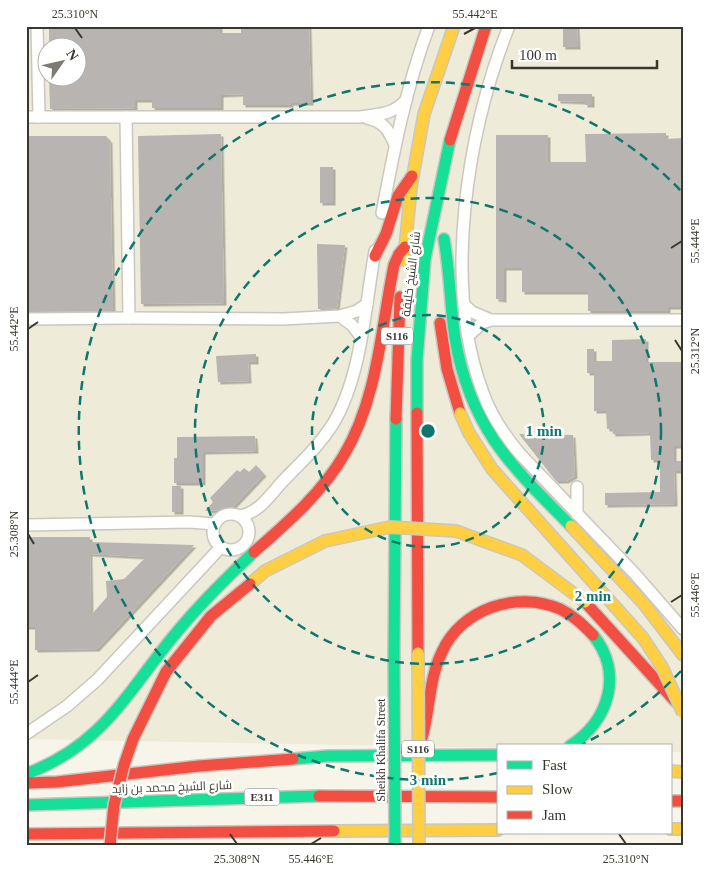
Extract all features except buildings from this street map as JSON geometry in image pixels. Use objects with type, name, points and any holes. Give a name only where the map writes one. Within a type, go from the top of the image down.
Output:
[{"type":"highway","name":"شارع الشيخ خليفة","points":[[394,653],[396,367],[405,247],[412,176],[419,137],[431,91],[454,26]]},
{"type":"highway","name":"شارع الشيخ خليفة","points":[[418,748],[416,394],[418,326],[427,242],[452,132],[486,26]]},
{"type":"highway","points":[[450,196],[454,166],[452,132]]},
{"type":"highway","points":[[374,256],[387,230],[395,198],[412,176]]},
{"type":"highway","points":[[683,655],[637,595],[520,474],[488,432],[469,393],[456,345],[445,234],[440,309],[445,364],[451,389],[469,433],[492,469],[643,638],[662,667],[683,712]]},
{"type":"highway","points":[[26,774],[57,761],[95,734],[111,717],[187,620],[216,588],[300,510],[322,487],[339,465],[364,415],[373,384],[394,265],[405,247]]},
{"type":"highway","points":[[110,846],[114,804],[123,768],[147,708],[167,673],[191,640],[223,605],[265,571],[298,551],[334,537],[372,528],[411,526],[450,530],[487,539],[523,555],[556,576],[585,602],[683,708]]},
{"type":"highway","points":[[418,748],[428,715],[438,660],[446,644],[457,629],[471,617],[487,608],[504,602],[522,600],[558,607],[574,616],[588,628],[599,643],[607,659],[610,689],[606,704],[600,718],[591,730],[573,744]]},
{"type":"highway","name":"Sheikh Khalifa Street","points":[[394,653],[396,846]]},
{"type":"highway","name":"S116","points":[[418,748],[419,846]]},
{"type":"highway","points":[[26,783],[57,782],[199,766],[327,756],[497,756]]},
{"type":"highway","points":[[434,796],[486,786]]},
{"type":"highway","name":"شارع الشيخ محمد بن زايد","points":[[26,805],[338,795],[497,797]]},
{"type":"highway","points":[[26,834],[497,830]]},
{"type":"street","points":[[37,26],[39,117]]},
{"type":"street","points":[[240,516],[248,526],[249,534],[246,541],[241,547],[233,550],[221,547],[213,537],[214,524],[225,514],[240,516],[257,509],[310,454],[333,424],[349,389],[361,337],[395,145],[417,59],[429,26]]},
{"type":"street","points":[[509,26],[487,92],[478,128],[463,225],[464,305],[472,356],[483,394],[499,425],[520,454],[635,574],[683,629]]},
{"type":"street","points":[[26,117],[360,117],[388,113],[398,108],[406,100]]},
{"type":"street","points":[[126,117],[129,318]]},
{"type":"street","points":[[360,117],[383,124],[390,132],[395,145]]},
{"type":"street","points":[[26,319],[283,319],[340,316],[352,313],[367,304]]},
{"type":"street","points":[[464,305],[472,312],[491,320]]},
{"type":"street","points":[[340,316],[352,325],[361,337]]},
{"type":"street","points":[[468,336],[482,323],[491,320],[683,320]]},
{"type":"street","points":[[559,496],[577,487],[577,514]]},
{"type":"street","points":[[26,524],[190,522],[214,524]]},
{"type":"street","points":[[26,734],[67,706],[97,680],[221,547]]},
{"type":"shaded area","points":[[26,26],[683,26],[683,752],[672,752],[672,744],[497,744],[497,748],[26,739]]},
{"type":"traffic: fast","points":[[417,413],[417,360],[425,259],[450,140]]},
{"type":"traffic: fast","points":[[444,239],[455,338],[462,369],[482,421],[511,463],[571,526]]},
{"type":"traffic: fast","points":[[394,653],[396,419]]},
{"type":"traffic: fast","points":[[26,774],[74,749],[93,734],[125,699],[191,615],[254,552]]},
{"type":"traffic: fast","points":[[573,744],[583,736],[594,723],[603,710],[608,695],[610,680],[608,665],[603,650],[593,635]]},
{"type":"traffic: fast","points":[[394,653],[395,846]]},
{"type":"traffic: fast","points":[[293,759],[327,756],[497,755]]},
{"type":"traffic: fast","points":[[26,805],[319,796]]},
{"type":"traffic: slow","points":[[404,260],[411,187],[424,114],[454,26]]},
{"type":"traffic: slow","points":[[460,413],[469,433],[492,469],[643,638],[662,667],[683,713]]},
{"type":"traffic: slow","points":[[571,526],[644,604],[683,655]]},
{"type":"traffic: slow","points":[[250,584],[265,571],[325,541],[390,527],[456,531],[522,555],[585,602]]},
{"type":"traffic: slow","points":[[418,653],[419,846]]},
{"type":"traffic: slow","points":[[672,771],[683,772]]},
{"type":"traffic: slow","points":[[672,829],[683,829]]},
{"type":"traffic: slow","points":[[334,831],[497,830]]},
{"type":"traffic: jam","points":[[450,140],[486,26]]},
{"type":"traffic: jam","points":[[375,256],[386,234],[398,196],[412,176]]},
{"type":"traffic: jam","points":[[254,552],[315,495],[335,469],[355,433],[364,410],[377,362],[394,265],[405,247]]},
{"type":"traffic: jam","points":[[396,419],[400,297]]},
{"type":"traffic: jam","points":[[440,323],[447,369],[460,413]]},
{"type":"traffic: jam","points":[[417,413],[418,653]]},
{"type":"traffic: jam","points":[[110,846],[114,805],[124,765],[133,739],[166,672],[211,616],[250,584]]},
{"type":"traffic: jam","points":[[585,602],[675,701]]},
{"type":"traffic: jam","points":[[422,738],[432,683],[442,652],[462,624],[476,614],[492,607],[509,603],[543,604],[569,614],[593,635]]},
{"type":"traffic: jam","points":[[26,783],[57,782],[199,766],[293,759]]},
{"type":"traffic: jam","points":[[319,796],[497,797]]},
{"type":"traffic: jam","points":[[672,801],[683,801]]},
{"type":"traffic: jam","points":[[26,834],[334,831]]}]
